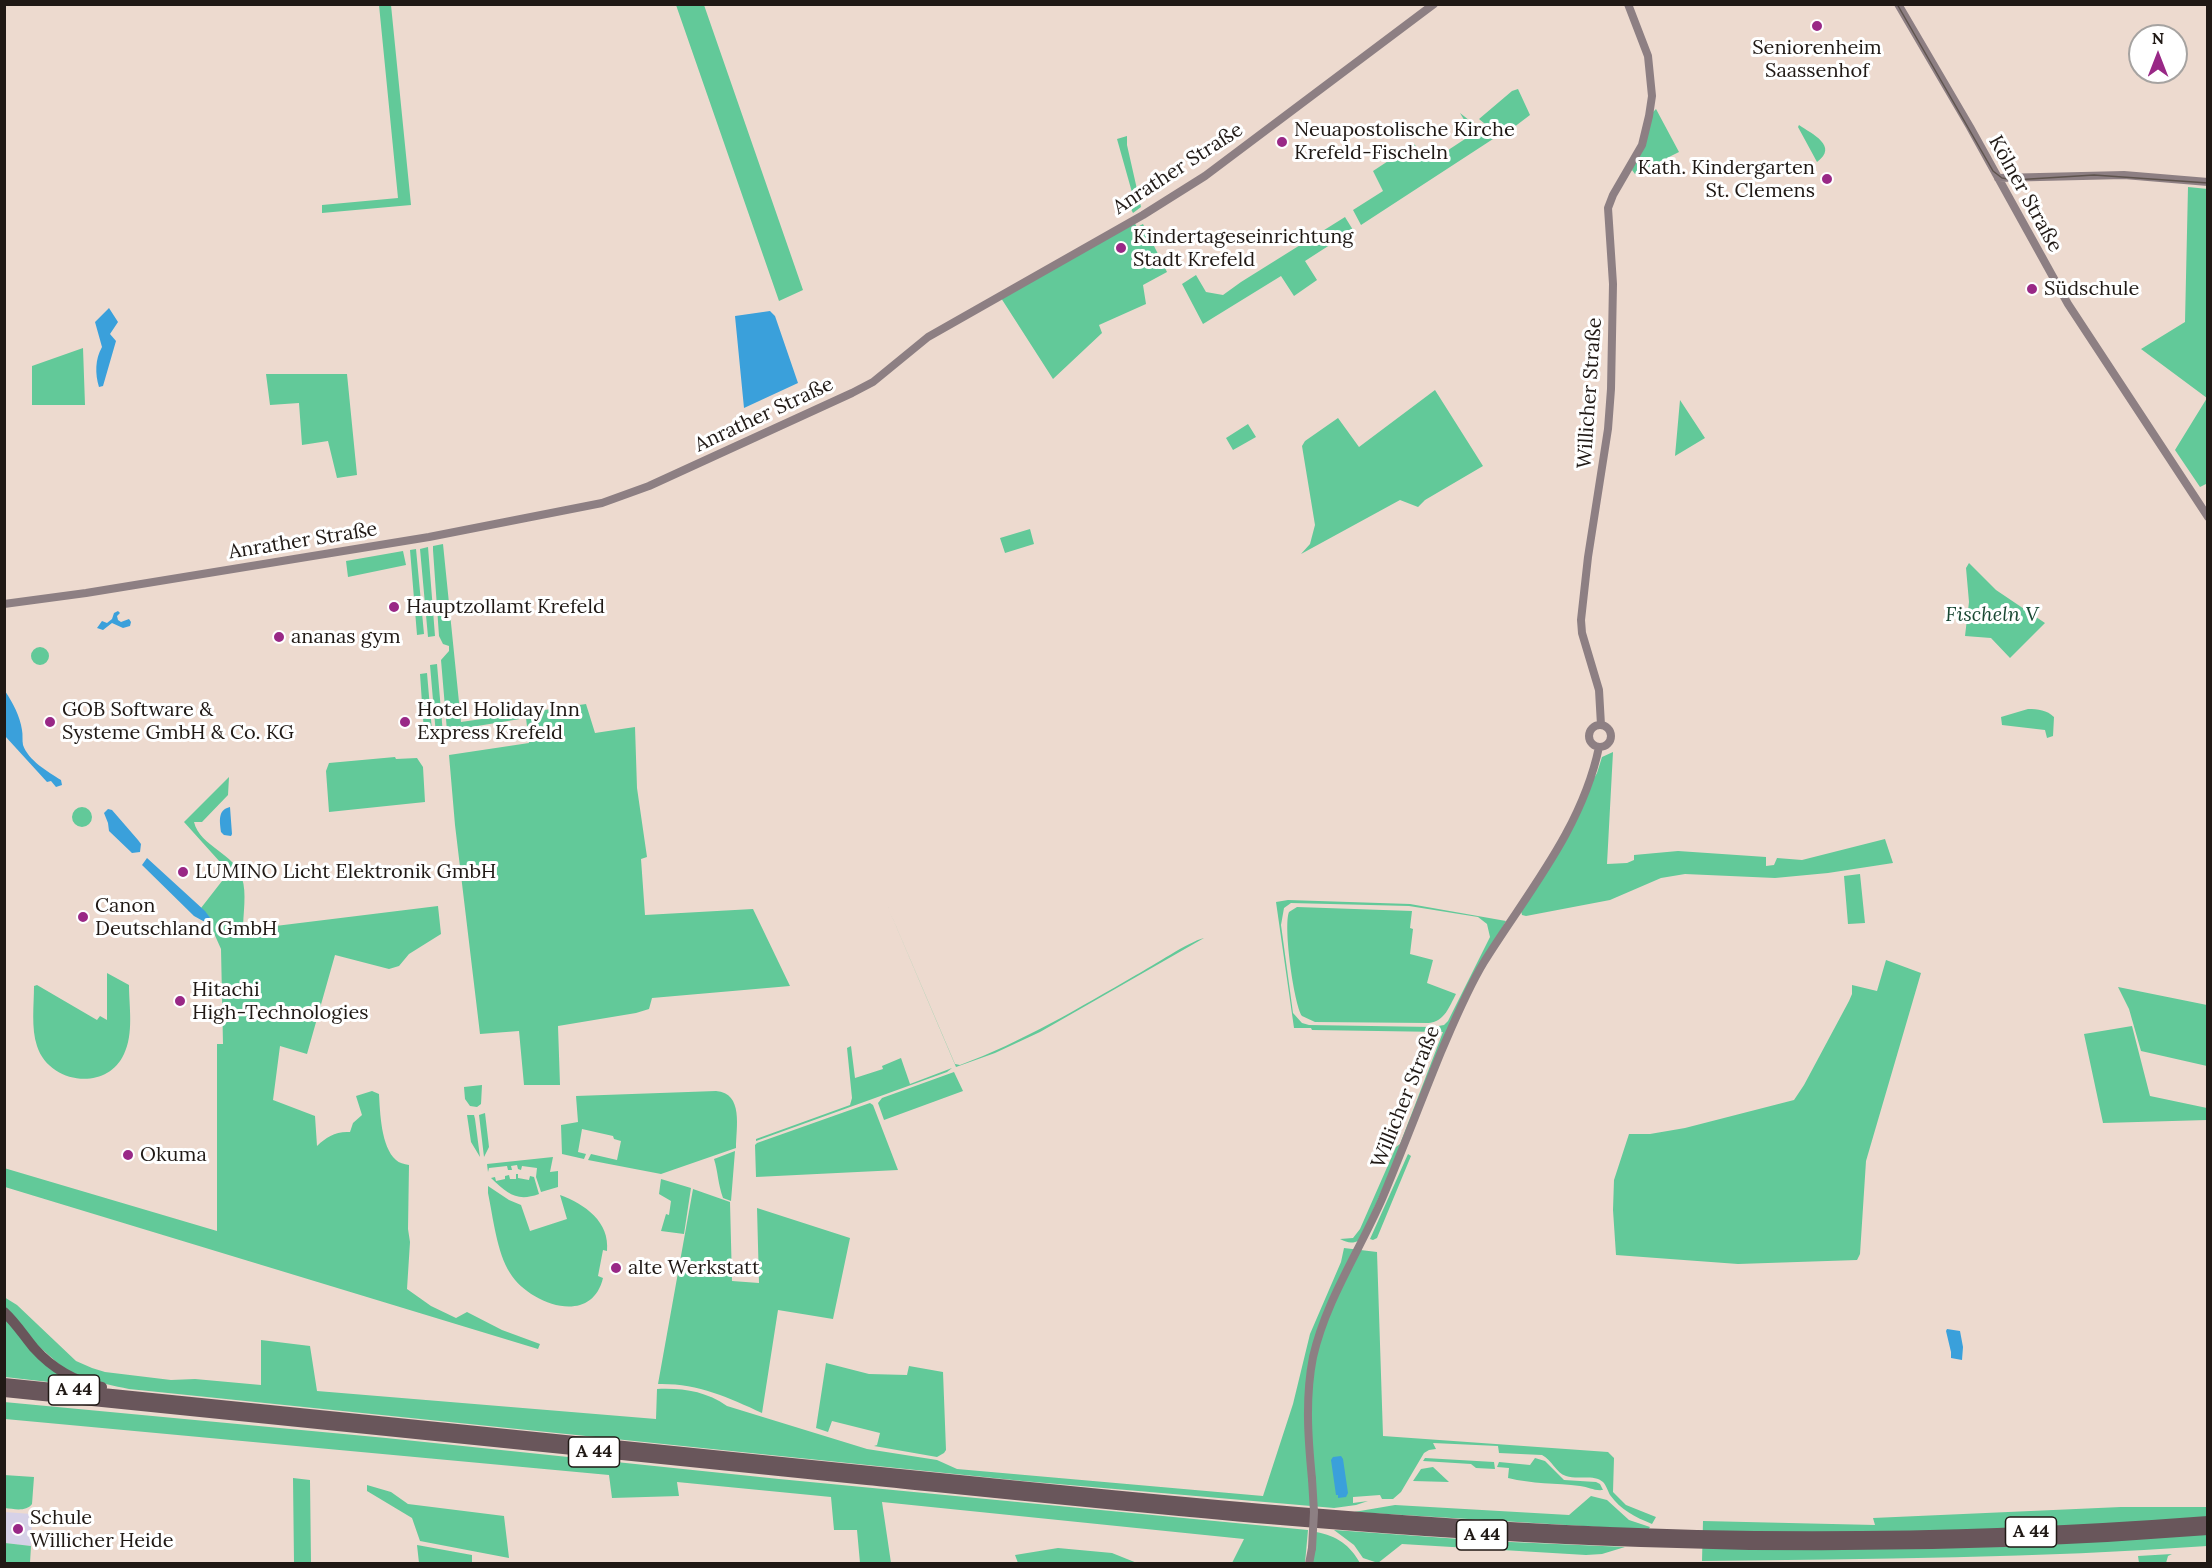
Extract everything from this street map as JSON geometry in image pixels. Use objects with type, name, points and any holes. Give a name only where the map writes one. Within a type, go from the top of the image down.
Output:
[{"type":"highway","points":[[4,1312],[40,1354],[61,1371],[90,1384],[144,1397]]},
{"type":"highway","name":"A 44","points":[[4,1383],[1154,1499],[1505,1527],[1700,1535],[1884,1536],[2073,1530],[2208,1521]]},
{"type":"highway","name":"A 44","points":[[4,1392],[1121,1505],[1481,1535],[1710,1544],[1869,1545],[2060,1540],[2208,1530]]},
{"type":"main road","name":"Anrather Straße","points":[[4,604],[125,587],[530,518],[613,501],[649,486],[873,382],[928,337],[1197,182],[1434,4]]},
{"type":"main road","name":"Willicher Straße","points":[[1601,725],[1599,690],[1582,633],[1581,620],[1588,557],[1608,429],[1611,389],[1613,284],[1608,208],[1642,144],[1651,105],[1652,88],[1648,56],[1628,4]]},
{"type":"main road","name":"Kölner Straße","points":[[1898,4],[2068,304],[2208,517]]},
{"type":"main road","points":[[1998,178],[2124,175],[2208,182]]},
{"type":"main road","points":[[2006,192],[2008,183],[2016,177]]},
{"type":"main road","points":[[1601,725],[1609,729],[1612,737],[1608,745],[1599,747],[1591,743],[1589,736],[1591,729],[1601,725]]},
{"type":"main road","name":"Willicher Straße","points":[[1309,1563],[1314,1512],[1307,1427],[1308,1389],[1315,1351],[1328,1309],[1380,1204],[1462,1004],[1484,963],[1567,833],[1589,783],[1599,747]]},
{"type":"shaded area","name":"Schule Willicher Heide","points":[[4,1512],[32,1514],[31,1546],[5,1543]]},
{"type":"green space","points":[[379,5],[391,5],[411,205],[322,213],[322,205],[398,198]]},
{"type":"green space","points":[[676,5],[704,5],[803,290],[779,301]]},
{"type":"green space","points":[[1518,89],[1530,115],[1501,137],[1479,119],[1512,91]]},
{"type":"green space","points":[[1656,109],[1679,152],[1635,174],[1632,170]]},
{"type":"green space","points":[[1460,113],[1493,139],[1361,225],[1353,210],[1383,191],[1373,171],[1414,144],[1430,162],[1465,139],[1469,128]]},
{"type":"green space","points":[[1799,125],[1816,136],[1824,146],[1823,156],[1817,162],[1798,127]]},
{"type":"green space","points":[[1127,136],[1141,207],[1133,213],[1130,207],[1135,203],[1117,139]]},
{"type":"green space","points":[[2188,187],[2208,189],[2208,483],[2200,487],[2175,450],[2207,398],[2141,349],[2185,322]]},
{"type":"green space","points":[[1345,217],[1353,230],[1305,261],[1317,280],[1294,296],[1281,276],[1203,324],[1182,284],[1196,275],[1206,292],[1223,295]]},
{"type":"green space","points":[[1134,222],[1137,227],[1143,224],[1167,272],[1143,285],[1146,304],[1099,325],[1102,333],[1053,379],[1001,298]]},
{"type":"green space","points":[[83,348],[85,405],[32,405],[32,366]]},
{"type":"green space","points":[[266,374],[347,374],[357,475],[337,478],[328,441],[302,445],[299,403],[270,405]]},
{"type":"green space","points":[[1435,390],[1483,466],[1425,500],[1418,507],[1400,500],[1301,554],[1310,544],[1315,525],[1302,446],[1305,441],[1338,418],[1359,447]]},
{"type":"green space","points":[[1680,400],[1705,438],[1675,456]]},
{"type":"green space","points":[[1248,424],[1256,437],[1233,450],[1226,438]]},
{"type":"green space","points":[[1030,529],[1034,544],[1005,553],[1000,538]]},
{"type":"green space","points":[[443,544],[461,722],[586,704],[595,733],[635,727],[637,788],[647,857],[641,859],[645,915],[753,909],[790,986],[652,998],[649,1009],[636,1013],[558,1026],[560,1085],[524,1085],[519,1031],[480,1034],[449,755],[529,743],[526,718],[447,731],[441,660],[449,651],[449,646],[443,644],[439,636],[433,550],[433,546]]},
{"type":"green space","points":[[428,547],[435,636],[428,637],[420,549]]},
{"type":"green space","points":[[416,549],[424,634],[417,635],[410,550]]},
{"type":"green space","points":[[403,551],[406,565],[348,577],[346,561]]},
{"type":"green space","name":"Fischeln V","points":[[1969,563],[1996,590],[2045,623],[2010,658],[1991,638],[1965,636],[1969,602],[1966,568]]},
{"type":"green space","points":[[40,647],[46,650],[49,656],[46,662],[40,665],[34,662],[31,656],[34,650]]},
{"type":"green space","points":[[437,664],[443,734],[436,735],[430,665]]},
{"type":"green space","points":[[427,673],[432,731],[424,732],[420,674]]},
{"type":"green space","points":[[2028,709],[2042,710],[2054,717],[2053,736],[2047,738],[2045,730],[2002,725],[2001,717]]},
{"type":"green space","points":[[1613,752],[1607,864],[1627,863],[1634,860],[1634,855],[1678,851],[1766,857],[1766,866],[1774,865],[1777,858],[1802,860],[1885,839],[1893,863],[1775,878],[1685,874],[1661,878],[1610,900],[1522,915],[1521,911],[1597,773],[1602,757]]},
{"type":"green space","points":[[395,757],[396,759],[417,758],[423,767],[425,802],[329,812],[326,771],[329,763]]},
{"type":"green space","points":[[229,777],[228,795],[202,822],[194,822],[203,838],[238,869],[244,890],[243,930],[438,906],[441,934],[409,954],[399,966],[389,969],[335,955],[307,1054],[280,1046],[273,1100],[315,1116],[317,1146],[332,1135],[350,1132],[353,1123],[362,1115],[356,1096],[372,1091],[379,1094],[382,1129],[387,1147],[397,1161],[409,1165],[408,1229],[410,1242],[407,1289],[431,1306],[456,1318],[467,1312],[502,1330],[540,1344],[538,1349],[5,1187],[4,1168],[217,1231],[217,1044],[223,1044],[221,949],[209,922],[211,919],[201,908],[229,872],[184,822]]},
{"type":"green space","points":[[82,807],[89,810],[92,817],[89,824],[82,827],[75,824],[72,817],[75,810]]},
{"type":"green space","points":[[1860,874],[1865,923],[1848,924],[1844,876]]},
{"type":"green space","points":[[1288,900],[1410,904],[1506,921],[1482,962],[1360,1240],[1355,1242],[1340,1239],[1353,1238],[1360,1229],[1396,1147],[1400,1144],[1443,1032],[1294,1028],[1276,902]],"holes":[[[1291,903],[1409,906],[1478,917],[1487,924],[1490,937],[1448,1021],[1444,1025],[1433,1027],[1302,1023],[1293,1013],[1281,925],[1284,908]]]},
{"type":"green space","points":[[887,905],[955,1064],[960,1065],[1050,1024],[1180,949],[1204,938],[1040,1032],[995,1053],[956,1067]]},
{"type":"green space","points":[[1297,907],[1412,911],[1410,928],[1413,929],[1410,954],[1433,960],[1427,983],[1456,994],[1446,1013],[1429,1023],[1315,1022],[1302,1016],[1293,982],[1287,932],[1289,912]]},
{"type":"green space","points":[[1886,960],[1921,973],[1866,1161],[1860,1254],[1857,1260],[1738,1264],[1616,1255],[1614,1180],[1629,1134],[1650,1134],[1685,1128],[1794,1100],[1849,1001],[1852,985],[1877,991]]},
{"type":"green space","points":[[107,973],[129,985],[130,1029],[124,1054],[116,1066],[105,1074],[92,1078],[65,1075],[53,1069],[43,1059],[37,1046],[33,1024],[34,986],[37,985],[97,1020],[100,1016],[107,1020]]},
{"type":"green space","points":[[2118,987],[2207,1005],[2207,1066],[2141,1051],[2129,1009]]},
{"type":"green space","points":[[2132,1026],[2150,1096],[2207,1108],[2207,1120],[2103,1123],[2084,1034]]},
{"type":"green space","points":[[851,1046],[855,1078],[883,1069],[882,1066],[901,1058],[910,1084],[952,1068],[947,1072],[756,1141],[756,1139],[850,1105],[852,1098],[847,1048]]},
{"type":"green space","points":[[954,1072],[963,1091],[884,1120],[878,1103],[882,1098]]},
{"type":"green space","points":[[482,1085],[481,1104],[477,1107],[470,1106],[465,1099],[464,1087]]},
{"type":"green space","points":[[716,1091],[725,1093],[735,1105],[736,1148],[661,1174],[588,1160],[591,1154],[617,1160],[621,1141],[614,1139],[613,1136],[582,1129],[578,1152],[586,1154],[584,1159],[562,1154],[561,1125],[578,1122],[576,1096]]},
{"type":"green space","points":[[870,1103],[873,1105],[898,1170],[756,1177],[755,1145],[757,1143]]},
{"type":"green space","points":[[485,1113],[489,1147],[484,1157],[479,1115]]},
{"type":"green space","points":[[467,1115],[474,1115],[480,1157],[471,1142]]},
{"type":"green space","points":[[735,1151],[731,1201],[723,1198],[714,1159]]},
{"type":"green space","points":[[1408,1154],[1411,1156],[1377,1238],[1370,1239]]},
{"type":"green space","points":[[553,1157],[550,1172],[558,1171],[558,1187],[541,1192],[536,1177],[537,1168],[522,1166],[521,1170],[517,1165],[511,1166],[512,1170],[508,1170],[507,1166],[489,1168],[488,1172],[487,1164]]},
{"type":"green space","points":[[516,1174],[518,1178],[529,1180],[530,1176],[534,1177],[539,1194],[525,1197],[513,1195],[491,1178],[495,1177],[496,1181],[505,1179],[505,1176],[509,1175],[510,1179],[516,1179]]},
{"type":"green space","points":[[661,1179],[691,1188],[684,1234],[661,1231],[666,1214],[669,1215],[671,1201],[659,1194]]},
{"type":"green space","points":[[488,1186],[521,1205],[530,1231],[567,1219],[560,1195],[587,1209],[600,1223],[607,1241],[607,1251],[603,1250],[598,1276],[603,1278],[596,1293],[586,1303],[559,1306],[544,1301],[519,1284],[510,1273],[502,1255]]},
{"type":"green space","points":[[693,1189],[730,1202],[732,1281],[759,1283],[757,1208],[850,1238],[833,1319],[778,1310],[762,1413],[699,1389],[658,1384]]},
{"type":"green space","points":[[1344,1248],[1377,1252],[1383,1436],[1608,1452],[1614,1458],[1613,1492],[1626,1505],[1656,1517],[1652,1524],[1634,1516],[1619,1505],[1610,1495],[1604,1483],[1599,1480],[1566,1476],[1542,1455],[1499,1453],[1498,1446],[1433,1443],[1436,1449],[1424,1453],[1401,1492],[1393,1499],[1382,1499],[1380,1495],[1353,1497],[1353,1503],[1368,1501],[1334,1508],[1023,1481],[129,1389],[86,1378],[57,1364],[36,1346],[5,1308],[4,1297],[17,1305],[76,1361],[105,1372],[171,1380],[195,1379],[261,1385],[261,1340],[310,1346],[317,1391],[656,1419],[657,1389],[676,1389],[702,1394],[727,1406],[867,1449],[937,1460],[957,1469],[1263,1496],[1293,1404],[1310,1334],[1341,1262]]},
{"type":"green space","points":[[4,1316],[84,1386],[5,1377]]},
{"type":"green space","points":[[826,1363],[869,1374],[907,1375],[909,1366],[943,1372],[946,1450],[944,1453],[937,1457],[874,1446],[877,1445],[880,1433],[832,1421],[828,1432],[816,1428]]},
{"type":"green space","points":[[4,1402],[1308,1530],[1305,1563],[1232,1563],[1244,1539],[882,1502],[891,1563],[860,1563],[857,1530],[834,1530],[831,1497],[677,1482],[679,1496],[612,1498],[609,1475],[5,1419]]},
{"type":"green space","points":[[1425,1458],[1494,1462],[1495,1469],[1476,1468],[1471,1464],[1423,1461]]},
{"type":"green space","points":[[1535,1458],[1545,1461],[1564,1480],[1596,1482],[1603,1490],[1517,1480],[1508,1478],[1509,1468],[1497,1467],[1499,1462],[1530,1465]]},
{"type":"green space","points":[[1433,1467],[1449,1482],[1413,1481],[1421,1469]]},
{"type":"green space","points":[[4,1475],[34,1477],[32,1504],[29,1507],[5,1508]]},
{"type":"green space","points":[[293,1478],[310,1480],[311,1563],[294,1563]]},
{"type":"green space","points":[[367,1485],[391,1492],[408,1504],[504,1516],[509,1558],[420,1541],[412,1518],[367,1491]]},
{"type":"green space","points":[[1591,1496],[1607,1500],[1629,1520],[1650,1527],[1648,1530],[1354,1512],[1395,1505],[1569,1515]]},
{"type":"green space","points":[[2121,1507],[2207,1507],[2207,1546],[1892,1559],[1702,1561],[1703,1521],[1875,1525],[1873,1518]]},
{"type":"green space","points":[[1334,1530],[1488,1541],[1625,1547],[1602,1554],[1586,1555],[1402,1544],[1378,1563],[1363,1558],[1354,1545]]},
{"type":"green space","points":[[1316,1532],[1342,1542],[1360,1563],[1312,1564]]},
{"type":"green space","points":[[5,1543],[31,1546],[30,1563],[5,1563]]},
{"type":"green space","points":[[417,1545],[472,1555],[472,1564],[419,1563]]},
{"type":"green space","points":[[1058,1548],[1112,1553],[1137,1563],[1018,1563],[1015,1555]]},
{"type":"green space","points":[[2172,1554],[2168,1556],[2166,1563],[2139,1563],[2138,1556]]},
{"type":"water","points":[[109,308],[118,322],[110,334],[116,341],[103,386],[99,387],[96,367],[102,347],[95,322]]},
{"type":"water","points":[[770,311],[775,316],[798,383],[744,408],[735,316]]},
{"type":"water","points":[[118,611],[120,613],[117,616],[118,620],[121,622],[129,619],[130,626],[123,628],[112,623],[103,630],[97,628],[102,621],[107,623],[112,619],[114,613]]},
{"type":"water","points":[[5,691],[20,720],[23,745],[29,756],[61,780],[62,785],[56,787],[51,781],[47,782],[5,736]]},
{"type":"water","points":[[230,807],[231,836],[221,832],[220,820],[223,811]]},
{"type":"water","points":[[108,809],[112,810],[141,844],[140,852],[132,853],[109,831],[104,813]]},
{"type":"water","points":[[147,858],[205,911],[211,919],[209,922],[194,916],[142,865]]},
{"type":"water","points":[[1947,1329],[1960,1331],[1963,1347],[1962,1360],[1951,1358]]},
{"type":"water","points":[[1341,1456],[1348,1493],[1346,1497],[1338,1498],[1331,1460],[1333,1457]]},
{"type":"tram line","points":[[1897,4],[1993,171],[2002,178],[2014,180],[2094,175],[2208,183]]},
{"type":"place","name":"Seniorenheim Saassenhof","points":[[1817,26]]},
{"type":"place","name":"Neuapostolische Kirche Krefeld-Fischeln","points":[[1282,142]]},
{"type":"place","name":"Kath. Kindergarten St. Clemens","points":[[1827,179]]},
{"type":"place","name":"Kindertageseinrichtung Stadt Krefeld","points":[[1121,248]]},
{"type":"place","name":"Südschule","points":[[2032,289]]},
{"type":"place","name":"Hauptzollamt Krefeld","points":[[394,607]]},
{"type":"place","name":"ananas gym","points":[[279,637]]},
{"type":"place","name":"GOB Software & Systeme GmbH & Co. KG","points":[[50,722]]},
{"type":"place","name":"Hotel Holiday Inn Express Krefeld","points":[[405,722]]},
{"type":"place","name":"LUMINO Licht Elektronik GmbH","points":[[183,872]]},
{"type":"place","name":"Canon Deutschland GmbH","points":[[83,917]]},
{"type":"place","name":"Hitachi High-Technologies","points":[[180,1001]]},
{"type":"place","name":"Okuma","points":[[128,1155]]},
{"type":"place","name":"alte Werkstatt","points":[[616,1268]]},
{"type":"place","name":"Schule Willicher Heide","points":[[18,1529]]}]
